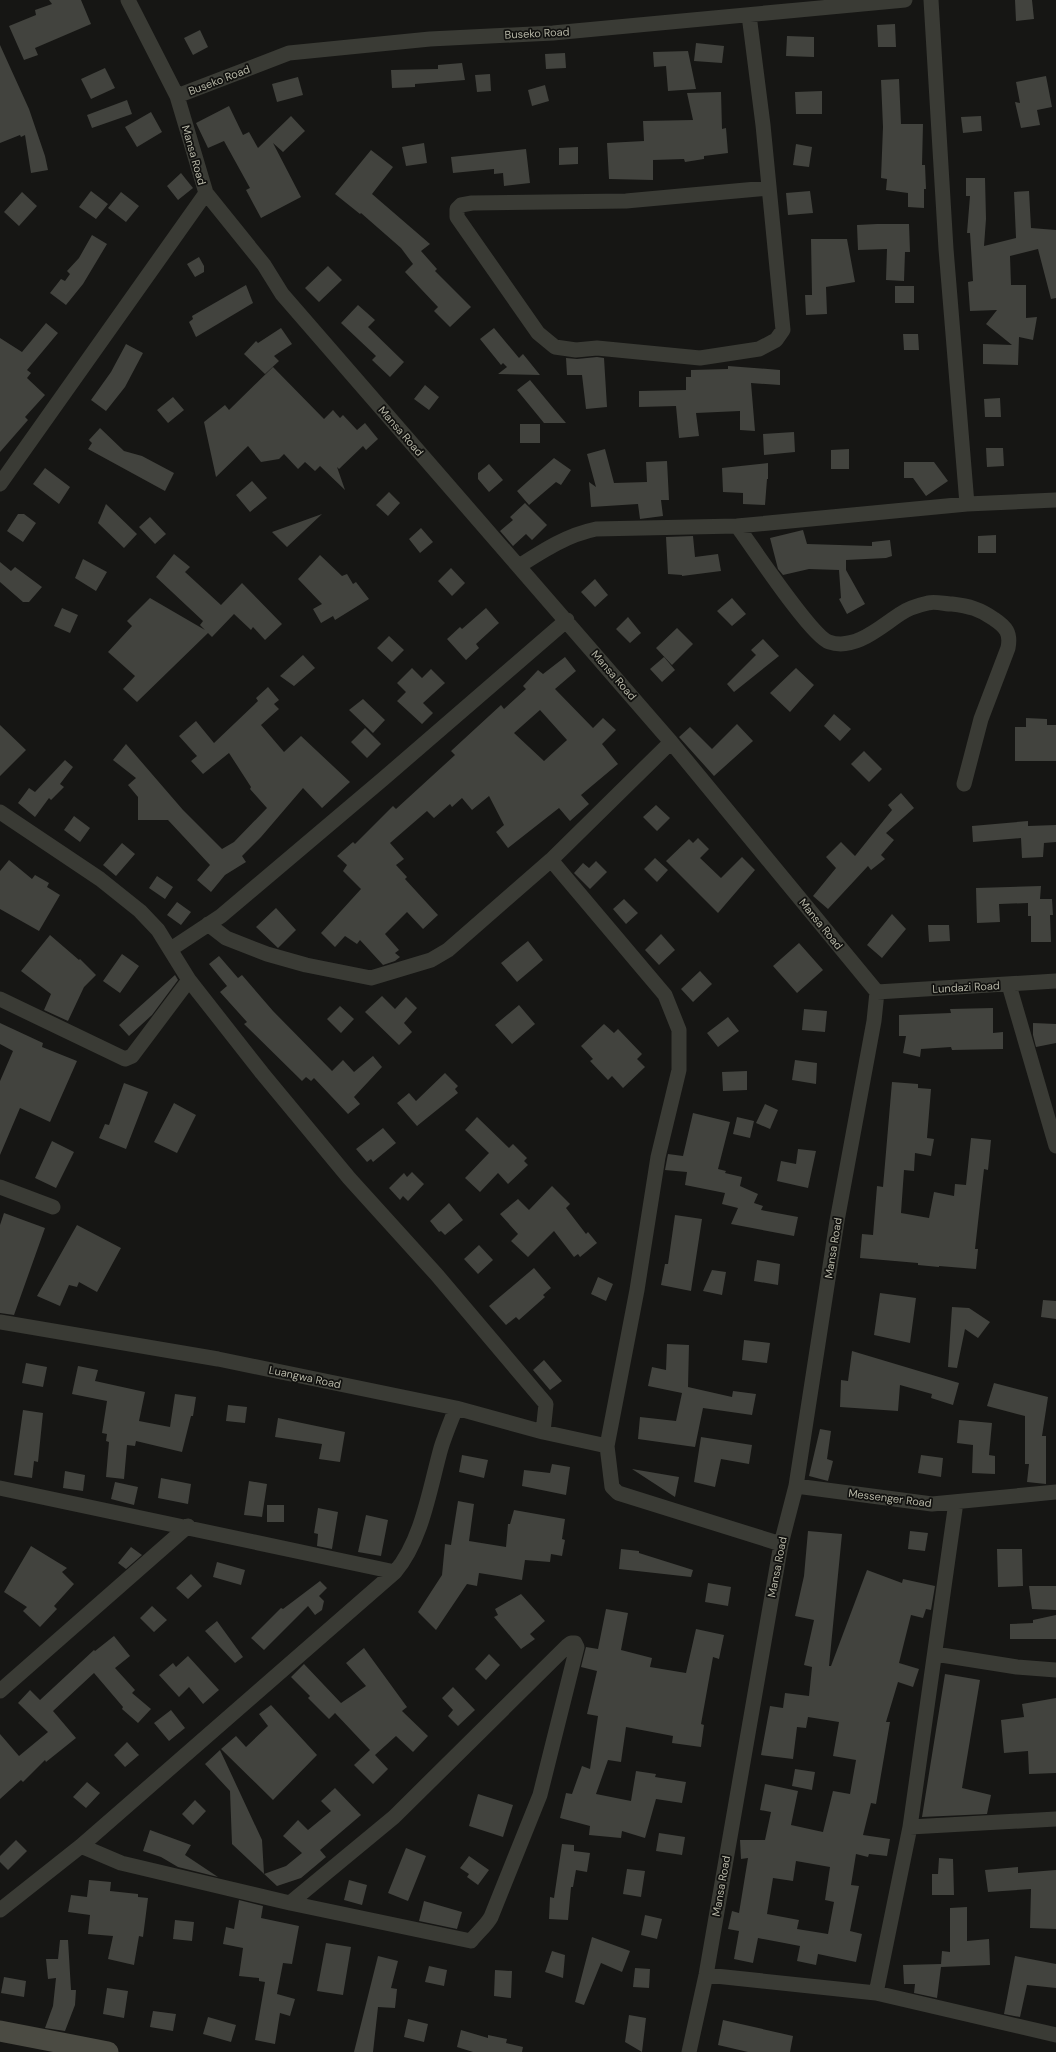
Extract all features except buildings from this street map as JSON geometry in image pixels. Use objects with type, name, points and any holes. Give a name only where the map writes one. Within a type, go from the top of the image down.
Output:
[{"type":"main road","points":[[0,2031],[108,2052]]},
{"type":"street","name":"Mansa Road","points":[[128,0],[177,96],[206,194],[264,265],[282,294],[567,620],[671,742],[877,992],[874,1021],[837,1221],[796,1486],[781,1544],[706,1975],[689,2052]]},
{"type":"street","name":"Buseko Road","points":[[177,96],[289,53],[430,39],[553,33],[749,16],[810,5],[904,0]]},
{"type":"street","points":[[931,0],[946,249],[967,504]]},
{"type":"street","points":[[749,16],[763,125],[782,330],[780,336],[772,343],[759,349],[700,358],[597,348],[576,350],[555,347],[538,333],[457,217],[457,209],[461,205],[472,203],[626,201],[768,188]]},
{"type":"street","points":[[0,484],[206,194]]},
{"type":"street","points":[[519,566],[558,541],[580,532],[596,529],[737,526],[967,504],[1056,500]]},
{"type":"street","points":[[737,526],[808,624],[828,642],[841,644],[856,641],[878,630],[901,613],[929,602],[969,606],[982,611],[1008,630],[1010,638],[1008,648],[981,719],[964,784]]},
{"type":"street","points":[[171,949],[220,916],[378,784],[567,620]]},
{"type":"street","points":[[208,924],[226,938],[267,954],[306,965],[371,978],[431,960],[448,950],[551,860],[671,742]]},
{"type":"street","points":[[0,812],[100,879],[140,911],[158,930],[190,980],[262,1073],[344,1172],[436,1274],[546,1404],[543,1432]]},
{"type":"street","points":[[551,860],[665,995],[679,1030],[679,1070],[658,1157],[637,1290],[607,1446],[612,1487],[618,1493],[781,1544]]},
{"type":"street","points":[[0,999],[125,1059],[132,1056],[190,980]]},
{"type":"street","name":"Lundazi Road","points":[[877,992],[1056,981]]},
{"type":"street","points":[[1010,985],[1056,1146]]},
{"type":"street","points":[[0,1187],[52,1207]]},
{"type":"street","name":"Luangwa Road","points":[[0,1322],[218,1359],[456,1408],[543,1432],[607,1446]]},
{"type":"street","points":[[0,1910],[81,1846],[395,1572],[403,1563],[417,1532],[442,1447],[456,1408]]},
{"type":"street","name":"Messenger Road","points":[[796,1486],[932,1504],[1056,1492]]},
{"type":"street","points":[[0,1488],[188,1526],[395,1572]]},
{"type":"street","points":[[876,1993],[910,1827],[956,1502]]},
{"type":"street","points":[[0,1691],[188,1526]]},
{"type":"street","points":[[81,1846],[121,1863],[290,1903],[471,1941],[480,1929],[487,1924],[491,1917],[540,1795],[577,1647],[575,1643],[570,1643],[394,1817],[290,1903]]},
{"type":"street","points":[[935,1654],[1017,1667],[1056,1670]]},
{"type":"street","points":[[910,1827],[1056,1819]]},
{"type":"street","points":[[706,1975],[876,1993],[1056,2035]]}]
